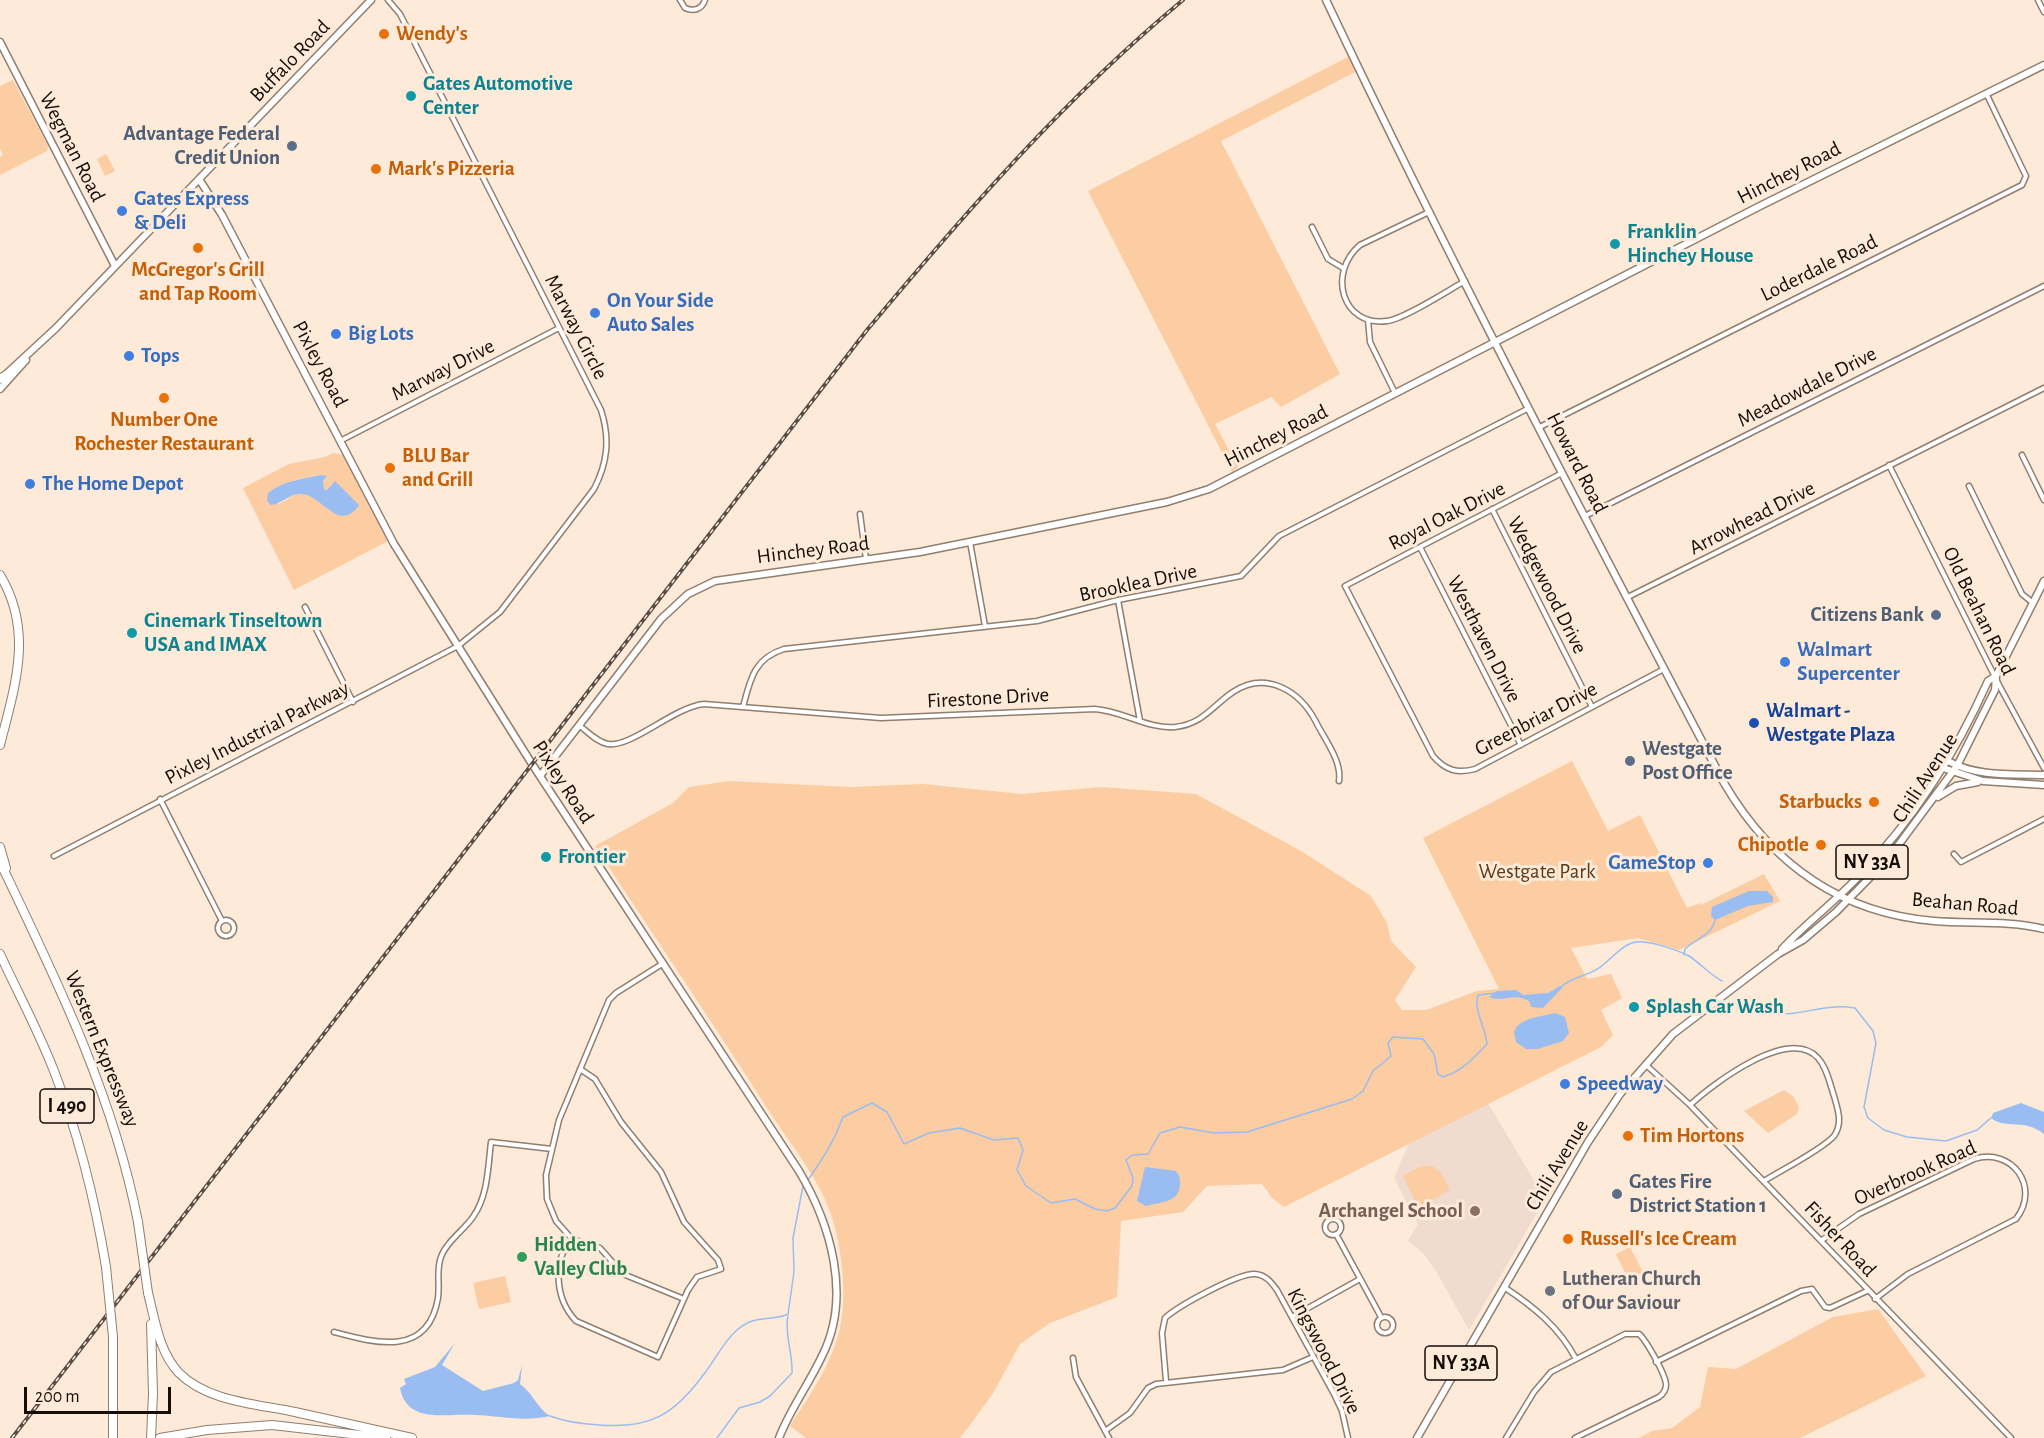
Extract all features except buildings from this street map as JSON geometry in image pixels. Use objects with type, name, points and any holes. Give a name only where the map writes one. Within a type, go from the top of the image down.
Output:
[{"type":"highway","points":[[0,575],[10,592],[21,642],[18,674],[0,745]]},
{"type":"highway","points":[[0,847],[10,884]]},
{"type":"highway","name":"Western Expressway","points":[[0,862],[96,1072],[118,1137],[138,1222],[148,1293],[152,1334],[151,1438]]},
{"type":"highway","name":"I 490","points":[[0,954],[54,1070],[87,1173],[106,1267],[113,1337],[113,1437]]},
{"type":"highway","points":[[148,1293],[161,1343],[169,1360],[178,1372],[198,1388],[229,1398],[412,1438]]},
{"type":"highway","points":[[160,1438],[207,1430],[272,1425],[386,1438]]},
{"type":"street","name":"Buffalo Road","points":[[0,389],[32,352],[371,0]]},
{"type":"street","name":"Marway Circle","points":[[387,0],[405,23],[604,417],[608,445],[603,468],[594,489],[500,612],[458,646]]},
{"type":"street","points":[[680,0],[685,8],[693,10],[701,8],[705,0]]},
{"type":"street","name":"Howard Road","points":[[1326,0],[1465,281],[1724,783],[1748,822],[1790,866],[1849,900]]},
{"type":"street","points":[[2038,0],[2044,12]]},
{"type":"street","name":"Wegman Road","points":[[0,42],[115,266]]},
{"type":"street","name":"Hinchey Road","points":[[540,776],[661,619],[675,604],[700,587],[737,576],[866,560],[970,542],[1192,495],[1495,340],[2044,65]]},
{"type":"street","name":"Loderdale Road","points":[[1540,427],[2022,185],[2026,176],[2024,170],[1986,93]]},
{"type":"street","name":"Pixley Road","points":[[199,179],[216,204],[342,440],[394,544],[540,776],[807,1184],[826,1227],[831,1248],[835,1306],[829,1341],[823,1356],[779,1438]]},
{"type":"street","points":[[1430,212],[1360,245],[1352,252],[1342,268],[1343,291],[1347,302],[1354,311],[1368,320],[1398,319],[1465,281]]},
{"type":"street","points":[[1312,227],[1328,259],[1342,268]]},
{"type":"street","name":"Meadowdale Drive","points":[[1585,516],[2044,286]]},
{"type":"street","points":[[1368,320],[1370,342],[1395,393]]},
{"type":"street","name":"Marway Drive","points":[[342,440],[559,328]]},
{"type":"street","name":"Buffalo Road","points":[[2,378],[32,352]]},
{"type":"street","name":"Arrowhead Drive","points":[[1628,597],[2044,388]]},
{"type":"street","name":"Brooklea Drive","points":[[743,707],[757,666],[773,652],[1037,621],[1118,600],[1241,576],[1279,536],[1530,408]]},
{"type":"street","points":[[2022,455],[2044,500]]},
{"type":"street","name":"Old Beahan Road","points":[[1889,465],[2044,768]]},
{"type":"street","name":"Royal Oak Drive","points":[[1345,586],[1563,472]]},
{"type":"street","points":[[1969,486],[2022,594],[2033,603]]},
{"type":"street","name":"Wedgewood Drive","points":[[1492,509],[1592,707]]},
{"type":"street","points":[[860,514],[866,560]]},
{"type":"street","points":[[970,542],[985,626]]},
{"type":"street","name":"Westhaven Drive","points":[[1420,547],[1521,745]]},
{"type":"street","name":"Chili Avenue","points":[[1417,1438],[1588,1142],[1620,1094],[1645,1063],[1673,1034],[1778,954],[1803,940],[1849,900],[1899,847],[1957,766],[1995,690],[1996,676],[2044,581]]},
{"type":"street","name":"Greenbriar Drive","points":[[1345,586],[1433,756],[1440,765],[1447,769],[1466,771],[1521,745],[1664,669]]},
{"type":"street","points":[[1118,600],[1140,722]]},
{"type":"street","points":[[305,607],[352,702]]},
{"type":"street","name":"Pixley Industrial Parkway","points":[[222,921],[160,799],[458,646]]},
{"type":"street","name":"Chili Avenue","points":[[1778,954],[1797,933],[1840,896],[1902,828],[1948,760],[1988,681],[1996,676]]},
{"type":"street","name":"Firestone Drive","points":[[580,726],[600,741],[615,744],[693,705],[881,718],[1095,709],[1117,712],[1140,722],[1172,727],[1191,724],[1205,717],[1239,688],[1271,683],[1290,691],[1308,709],[1340,769],[1339,781]]},
{"type":"street","points":[[1948,760],[1957,766],[2004,774],[2044,775]]},
{"type":"street","points":[[1943,768],[1983,781],[2044,785]]},
{"type":"street","points":[[1932,801],[1956,786],[1983,781]]},
{"type":"street","points":[[54,856],[160,799]]},
{"type":"street","points":[[1953,854],[1961,862],[2044,819]]},
{"type":"street","name":"Beahan Road","points":[[1849,900],[1913,918],[2002,923],[2044,929]]},
{"type":"street","name":"Pixley Industrial Parkway","points":[[227,920],[233,924],[232,932],[228,935],[223,935],[218,930],[222,921],[227,920]]},
{"type":"street","points":[[662,964],[616,993],[609,1000],[559,1120],[545,1184],[547,1199],[556,1221],[572,1239],[600,1248],[623,1274],[684,1299]]},
{"type":"street","points":[[1690,1105],[1711,1085],[1781,1048],[1799,1047],[1818,1057],[1825,1070],[1839,1111],[1838,1129],[1825,1143],[1764,1181]]},
{"type":"street","name":"Fisher Road","points":[[1645,1063],[1690,1105],[1822,1240],[1867,1291],[2011,1438]]},
{"type":"street","points":[[572,1239],[560,1255],[558,1282],[567,1309],[576,1321],[658,1357],[684,1299],[697,1277],[721,1269],[720,1264],[687,1227],[661,1172],[621,1122],[601,1087],[580,1069]]},
{"type":"street","points":[[334,1332],[390,1344],[418,1333],[427,1323],[435,1308],[441,1254],[473,1216],[480,1203],[490,1142],[552,1149]]},
{"type":"street","name":"Overbrook Road","points":[[1822,1240],[1859,1214],[1974,1159],[1992,1156],[2003,1158],[2012,1164],[2020,1174],[2026,1194],[2021,1213],[2016,1219],[1908,1274],[1875,1299]]},
{"type":"street","points":[[1329,1219],[1340,1222],[1341,1229],[1336,1234],[1330,1234],[1325,1230],[1324,1225],[1329,1219]]},
{"type":"street","points":[[1336,1234],[1381,1317]]},
{"type":"street","name":"Kingswood Drive","points":[[1166,1381],[1163,1326],[1166,1318],[1180,1307],[1241,1276],[1258,1275],[1272,1284],[1292,1317],[1342,1411],[1347,1438]]},
{"type":"street","points":[[1292,1317],[1360,1279]]},
{"type":"street","points":[[1504,1287],[1552,1324],[1568,1343],[1576,1359]]},
{"type":"street","points":[[1656,1362],[1801,1291],[1812,1289],[1823,1304],[1830,1308],[1867,1291]]},
{"type":"street","points":[[1381,1317],[1388,1317],[1393,1321],[1393,1328],[1388,1332],[1381,1332],[1378,1328],[1377,1323],[1381,1317]]},
{"type":"street","points":[[1506,1438],[1545,1378],[1576,1359],[1634,1332],[1642,1336],[1666,1382],[1663,1394],[1575,1438]]},
{"type":"street","points":[[1105,1431],[1130,1413],[1148,1388],[1166,1381],[1283,1370],[1313,1357]]},
{"type":"street","points":[[1073,1358],[1076,1377],[1108,1438]]},
{"type":"shaded area","name":"Archangel School","points":[[1488,1103],[1545,1199],[1469,1330],[1436,1271],[1424,1254],[1408,1241],[1418,1224],[1394,1178],[1409,1143]]},
{"type":"green space","points":[[1352,55],[1357,71],[1221,141],[1340,374],[1281,407],[1271,397],[1215,424],[1238,467],[1232,472],[1088,191]]},
{"type":"green space","points":[[13,80],[48,146],[47,151],[0,175],[0,157],[3,155],[0,148],[0,86]]},
{"type":"green space","points":[[106,154],[115,171],[105,176],[97,159]]},
{"type":"green space","points":[[333,453],[343,455],[388,541],[294,590],[243,488],[289,464],[325,457]],"holes":[[[327,476],[323,481],[324,489],[327,490],[335,481],[354,512],[344,515],[337,514],[314,497],[300,493],[279,504],[268,493],[295,480]]]},
{"type":"green space","name":"Westgate Park","points":[[1572,761],[1608,831],[1640,815],[1687,908],[1700,903],[1701,905],[1764,874],[1780,901],[1679,950],[1638,938],[1571,948],[1587,979],[1611,974],[1622,998],[1601,1010],[1613,1035],[1601,1047],[1284,1207],[1272,1198],[1262,1184],[1207,1186],[1183,1212],[1121,1221],[1117,1297],[1050,1323],[1020,1344],[992,1395],[960,1438],[806,1438],[790,1426],[822,1374],[839,1331],[843,1304],[843,1279],[832,1217],[803,1161],[595,846],[673,803],[689,787],[729,781],[849,787],[923,784],[1022,794],[1101,787],[1196,794],[1301,851],[1371,896],[1387,923],[1391,941],[1416,967],[1395,1000],[1402,1010],[1426,1010],[1477,991],[1499,989],[1423,838]]},
{"type":"green space","points":[[1784,1090],[1794,1097],[1799,1108],[1797,1114],[1768,1133],[1744,1111]]},
{"type":"green space","points":[[1432,1166],[1441,1173],[1450,1190],[1423,1206],[1416,1203],[1403,1176],[1419,1167]]},
{"type":"green space","points":[[1630,1247],[1643,1272],[1628,1279],[1616,1254]]},
{"type":"green space","points":[[505,1276],[511,1302],[479,1309],[473,1283]]},
{"type":"green space","points":[[1878,1309],[1926,1376],[1800,1438],[1639,1438],[1652,1431],[1672,1428],[1700,1407],[1708,1367],[1736,1369],[1833,1317]]},
{"type":"water","points":[[321,475],[327,476],[323,481],[324,489],[327,490],[335,481],[359,505],[352,513],[345,516],[338,515],[310,496],[302,494],[271,505],[267,501],[268,493],[280,486]]},
{"type":"water","points":[[1749,891],[1767,891],[1773,897],[1773,902],[1748,906],[1715,920],[1711,916],[1712,907]]},
{"type":"water","points":[[1560,986],[1563,987],[1543,1008],[1531,1007],[1530,1002],[1520,997],[1499,999],[1489,997],[1497,991],[1516,990],[1523,995],[1548,993]]},
{"type":"water","points":[[1555,1013],[1565,1017],[1569,1033],[1563,1041],[1538,1049],[1526,1049],[1516,1042],[1514,1032],[1521,1023]]},
{"type":"water","points":[[2021,1103],[2044,1112],[2044,1134],[2029,1126],[2003,1123],[1991,1118],[1993,1113]]},
{"type":"water","points":[[1145,1167],[1176,1171],[1180,1183],[1176,1195],[1168,1201],[1146,1206],[1137,1201]]},
{"type":"water","points":[[455,1343],[442,1365],[483,1391],[514,1383],[518,1380],[522,1365],[520,1384],[550,1416],[522,1419],[475,1415],[430,1415],[411,1408],[404,1400],[400,1388],[406,1384],[404,1379],[435,1367]]},
{"type":"waterway","points":[[1684,955],[1689,945],[1707,934],[1715,920]]},
{"type":"waterway","points":[[1562,986],[1594,971],[1623,948],[1637,942],[1660,945],[1689,956],[1722,981]]},
{"type":"waterway","points":[[808,1180],[832,1142],[843,1117],[872,1103],[887,1112],[904,1144],[929,1133],[960,1128],[994,1140],[1018,1138],[1023,1150],[1017,1170],[1026,1186],[1051,1203],[1075,1199],[1095,1209],[1107,1211],[1115,1208],[1132,1186],[1133,1178],[1126,1160],[1132,1155],[1148,1154],[1160,1133],[1180,1127],[1214,1133],[1247,1132],[1352,1099],[1363,1091],[1373,1071],[1391,1056],[1388,1043],[1393,1037],[1423,1039],[1434,1054],[1438,1074],[1443,1077],[1462,1068],[1487,1044],[1478,1013],[1478,995],[1497,993]]},
{"type":"waterway","points":[[1740,997],[1769,1013],[1796,1013],[1839,1007],[1855,1008],[1873,1031],[1876,1043],[1864,1107],[1868,1118],[1884,1130],[1907,1137],[1946,1141],[1977,1130],[1991,1118]]},
{"type":"waterway","points":[[550,1416],[580,1423],[617,1426],[647,1421],[659,1416],[682,1400],[693,1388],[737,1330],[751,1321],[788,1314],[794,1272],[793,1238],[803,1186]]},
{"type":"waterway","points":[[717,1438],[739,1408],[760,1402],[770,1396],[792,1373],[787,1329],[788,1316]]},
{"type":"railway","points":[[12,1438],[867,330],[979,200],[1057,117],[1098,76],[1183,0]]},
{"type":"place","name":"Wendy's","points":[[384,34]]},
{"type":"place","name":"Gates Automotive Center","points":[[411,96]]},
{"type":"place","name":"Advantage Federal Credit Union","points":[[292,146]]},
{"type":"place","name":"Mark's Pizzeria","points":[[376,169]]},
{"type":"place","name":"Gates Express & Deli","points":[[122,211]]},
{"type":"place","name":"Franklin Hinchey House","points":[[1615,244]]},
{"type":"place","name":"McGregor's Grill and Tap Room","points":[[198,248]]},
{"type":"place","name":"On Your Side Auto Sales","points":[[595,313]]},
{"type":"place","name":"Big Lots","points":[[336,334]]},
{"type":"place","name":"Tops","points":[[129,356]]},
{"type":"place","name":"Number One Rochester Restaurant","points":[[164,398]]},
{"type":"place","name":"BLU Bar and Grill","points":[[390,468]]},
{"type":"place","name":"The Home Depot","points":[[30,484]]},
{"type":"place","name":"Citizens Bank","points":[[1936,615]]},
{"type":"place","name":"Cinemark Tinseltown USA and IMAX","points":[[132,633]]},
{"type":"place","name":"Walmart Supercenter","points":[[1785,662]]},
{"type":"place","name":"Walmart - Westgate Plaza","points":[[1754,723]]},
{"type":"place","name":"Westgate Post Office","points":[[1630,761]]},
{"type":"place","name":"Starbucks","points":[[1874,802]]},
{"type":"place","name":"Chipotle","points":[[1821,845]]},
{"type":"place","name":"Frontier","points":[[546,857]]},
{"type":"place","name":"GameStop","points":[[1708,863]]},
{"type":"place","name":"Splash Car Wash","points":[[1634,1007]]},
{"type":"place","name":"Speedway","points":[[1565,1084]]},
{"type":"place","name":"Tim Hortons","points":[[1628,1136]]},
{"type":"place","name":"Gates Fire District Station 1","points":[[1617,1194]]},
{"type":"place","name":"Archangel School","points":[[1475,1211]]},
{"type":"place","name":"Russell's Ice Cream","points":[[1568,1239]]},
{"type":"place","name":"Hidden Valley Club","points":[[522,1257]]},
{"type":"place","name":"Lutheran Church of Our Saviour","points":[[1550,1291]]}]
